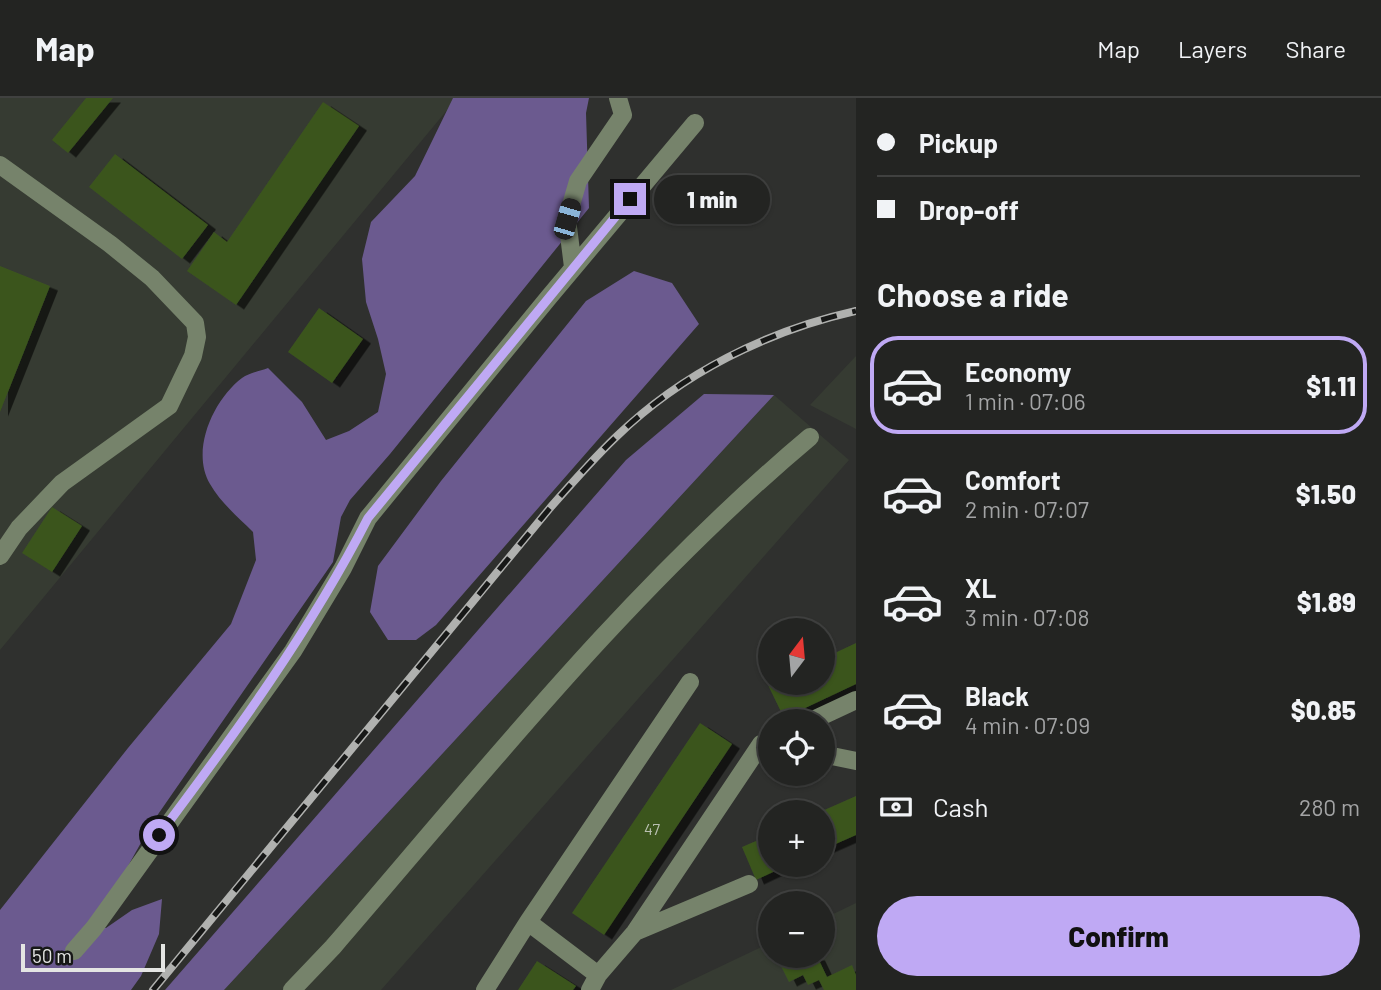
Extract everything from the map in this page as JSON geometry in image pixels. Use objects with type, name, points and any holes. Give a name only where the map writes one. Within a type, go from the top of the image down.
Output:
[{"type":"street","points":[[573,267],[567,219],[578,181],[623,115],[618,98]]},
{"type":"street","points":[[74,951],[94,928],[293,651],[343,568],[368,518],[573,267],[695,123]]},
{"type":"street","points":[[0,164],[152,278],[195,323],[197,337],[193,356],[169,406],[62,484],[19,527],[0,556]]},
{"type":"street","points":[[292,990],[333,947],[614,622],[768,472],[810,437]]},
{"type":"street","points":[[485,990],[690,682]]},
{"type":"street","points":[[835,710],[856,700]]},
{"type":"street","points":[[528,922],[594,983],[635,932],[758,755]]},
{"type":"street","points":[[835,757],[856,761]]},
{"type":"street","points":[[635,932],[749,884]]},
{"type":"shaded area","points":[[0,98],[457,98],[0,650]]},
{"type":"shaded area","points":[[453,98],[589,98],[586,113],[589,208],[350,500],[341,517],[333,562],[152,823],[94,927],[106,928],[132,910],[162,899],[159,934],[141,976],[131,990],[0,990],[0,910],[128,748],[231,624],[256,560],[253,532],[219,497],[204,471],[204,441],[214,412],[222,399],[242,378],[268,368],[302,402],[326,440],[349,431],[378,412],[386,374],[366,302],[362,259],[371,222],[415,176]]},
{"type":"shaded area","points":[[634,271],[672,283],[699,324],[436,625],[416,640],[388,640],[370,612],[378,566],[441,481],[586,301]]},
{"type":"shaded area","points":[[856,356],[856,429],[810,405]]},
{"type":"shaded area","points":[[704,394],[774,395],[224,990],[165,990],[626,460]]},
{"type":"shaded area","points":[[774,395],[849,460],[381,990],[224,990]]},
{"type":"shaded area","points":[[856,903],[856,990],[671,990],[758,949],[758,968],[835,968],[835,913]]},
{"type":"building","points":[[86,98],[113,98],[68,153],[52,140]]},
{"type":"building","points":[[323,102],[359,126],[236,305],[187,271],[214,232],[227,242]]},
{"type":"building","points":[[115,154],[208,225],[182,259],[89,187]]},
{"type":"building","points":[[0,266],[50,286],[0,412]]},
{"type":"building","points":[[319,308],[363,339],[332,383],[288,352]]},
{"type":"building","points":[[52,507],[82,526],[52,572],[22,553]]},
{"type":"building","points":[[856,643],[856,684],[835,694],[835,653]]},
{"type":"building","points":[[773,695],[833,695],[803,709],[780,709]]},
{"type":"building","points":[[700,723],[732,744],[604,935],[572,913]]},
{"type":"building","points":[[856,796],[856,835],[835,844],[835,805]]},
{"type":"building","points":[[758,840],[758,877],[762,877],[756,880],[742,847]]},
{"type":"building","points":[[537,961],[576,986],[573,990],[518,990]]},
{"type":"building","points":[[852,965],[856,975],[856,990],[824,990],[819,980],[808,985],[803,975],[789,982],[782,968],[823,968],[827,977]]},
{"type":"railway","points":[[153,990],[550,508],[616,437],[669,393],[727,358],[790,330],[856,311]]},
{"type":"route","points":[[159,835],[293,651],[343,568],[368,518],[630,199]]}]
